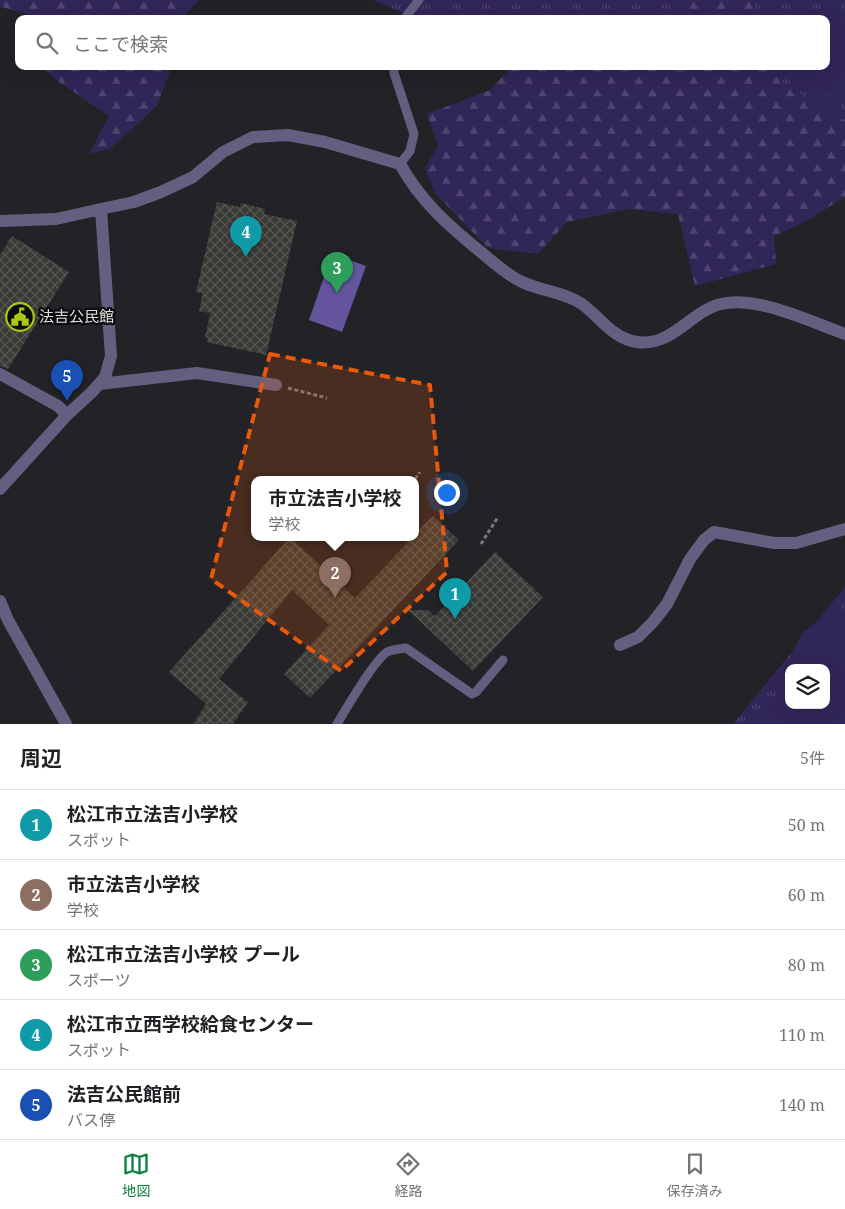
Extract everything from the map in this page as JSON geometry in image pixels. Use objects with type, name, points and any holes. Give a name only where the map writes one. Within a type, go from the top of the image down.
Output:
[{"type":"street","points":[[0,221],[56,219],[134,202],[193,177],[223,152],[253,137],[288,135],[325,142],[400,164],[424,201],[458,233],[504,271],[522,282],[581,304],[614,334],[638,342],[657,340],[675,333],[705,309],[723,303],[741,302],[771,307],[845,334]]},
{"type":"street","points":[[0,489],[67,414],[105,377],[111,356],[101,209]]},
{"type":"street","points":[[99,384],[197,373],[276,385]]},
{"type":"street","points":[[0,374],[58,406],[67,414]]},
{"type":"street","points":[[620,644],[638,637],[653,622],[668,604],[690,559],[704,540],[714,532],[774,543],[796,543],[845,529]]},
{"type":"street","points":[[0,601],[13,629],[66,724]]},
{"type":"lane","points":[[407,15],[419,0]]},
{"type":"lane","points":[[394,70],[414,134],[410,151],[400,164]]},
{"type":"lane","points":[[337,724],[377,662],[387,653],[396,649],[406,648],[472,694],[476,692],[503,660]]},
{"type":"path","points":[[276,385],[327,398]]},
{"type":"path","points":[[417,476],[420,472]]},
{"type":"path","points":[[481,544],[498,517]]},
{"type":"highlighted area","points":[[270,354],[430,385],[447,572],[341,671],[211,579]]},
{"type":"green space","points":[[0,0],[199,0],[185,15],[27,15],[0,8]]},
{"type":"green space","points":[[373,0],[845,0],[845,185],[687,70],[830,70],[830,15],[408,15]]},
{"type":"green space","points":[[680,0],[747,0],[759,11],[759,15],[680,15]]},
{"type":"green space","points":[[825,13],[845,15],[845,98],[814,93],[790,82],[785,70],[830,70],[830,15],[808,15]]},
{"type":"green space","points":[[46,70],[170,70],[157,106],[111,148],[89,154],[109,116],[52,77]]},
{"type":"green space","points":[[508,70],[775,70],[784,84],[845,120],[845,197],[808,220],[774,236],[776,264],[695,286],[678,214],[627,209],[567,222],[538,254],[488,248],[435,193],[425,168],[438,146],[427,114],[490,90]]},
{"type":"green space","points":[[845,587],[845,724],[733,724]]},
{"type":"green space","points":[[845,610],[845,724],[759,724],[773,714],[785,673],[785,709],[830,709],[830,664],[788,664],[802,633],[828,613]]},
{"type":"shaded area","points":[[332,254],[366,266],[342,332],[309,320]]},
{"type":"building","points":[[217,202],[240,207],[241,203],[265,209],[264,214],[297,221],[266,355],[207,342],[208,338],[205,337],[210,313],[199,311],[203,293],[196,292]]},
{"type":"building","name":"法吉公民館","points":[[12,236],[69,272],[8,369],[0,366],[0,255]]},
{"type":"building","points":[[433,516],[459,540],[310,698],[284,674],[329,625],[292,590],[219,679],[248,702],[233,724],[193,724],[206,704],[169,672],[286,541],[294,541],[355,598],[409,541],[419,541],[419,530]]},
{"type":"building","points":[[495,552],[543,597],[473,671],[408,610],[428,610],[435,616]]},
{"type":"place","name":"松江市立西学校給食センター","points":[[246,257]]},
{"type":"place","name":"松江市立法吉小学校 プール","points":[[337,293]]},
{"type":"place","name":"法吉公民館","points":[[20,317]]},
{"type":"place","name":"法吉公民館前","points":[[67,401]]},
{"type":"place","name":"市立法吉小学校","points":[[335,598]]},
{"type":"place","name":"松江市立法吉小学校","points":[[455,619]]}]
